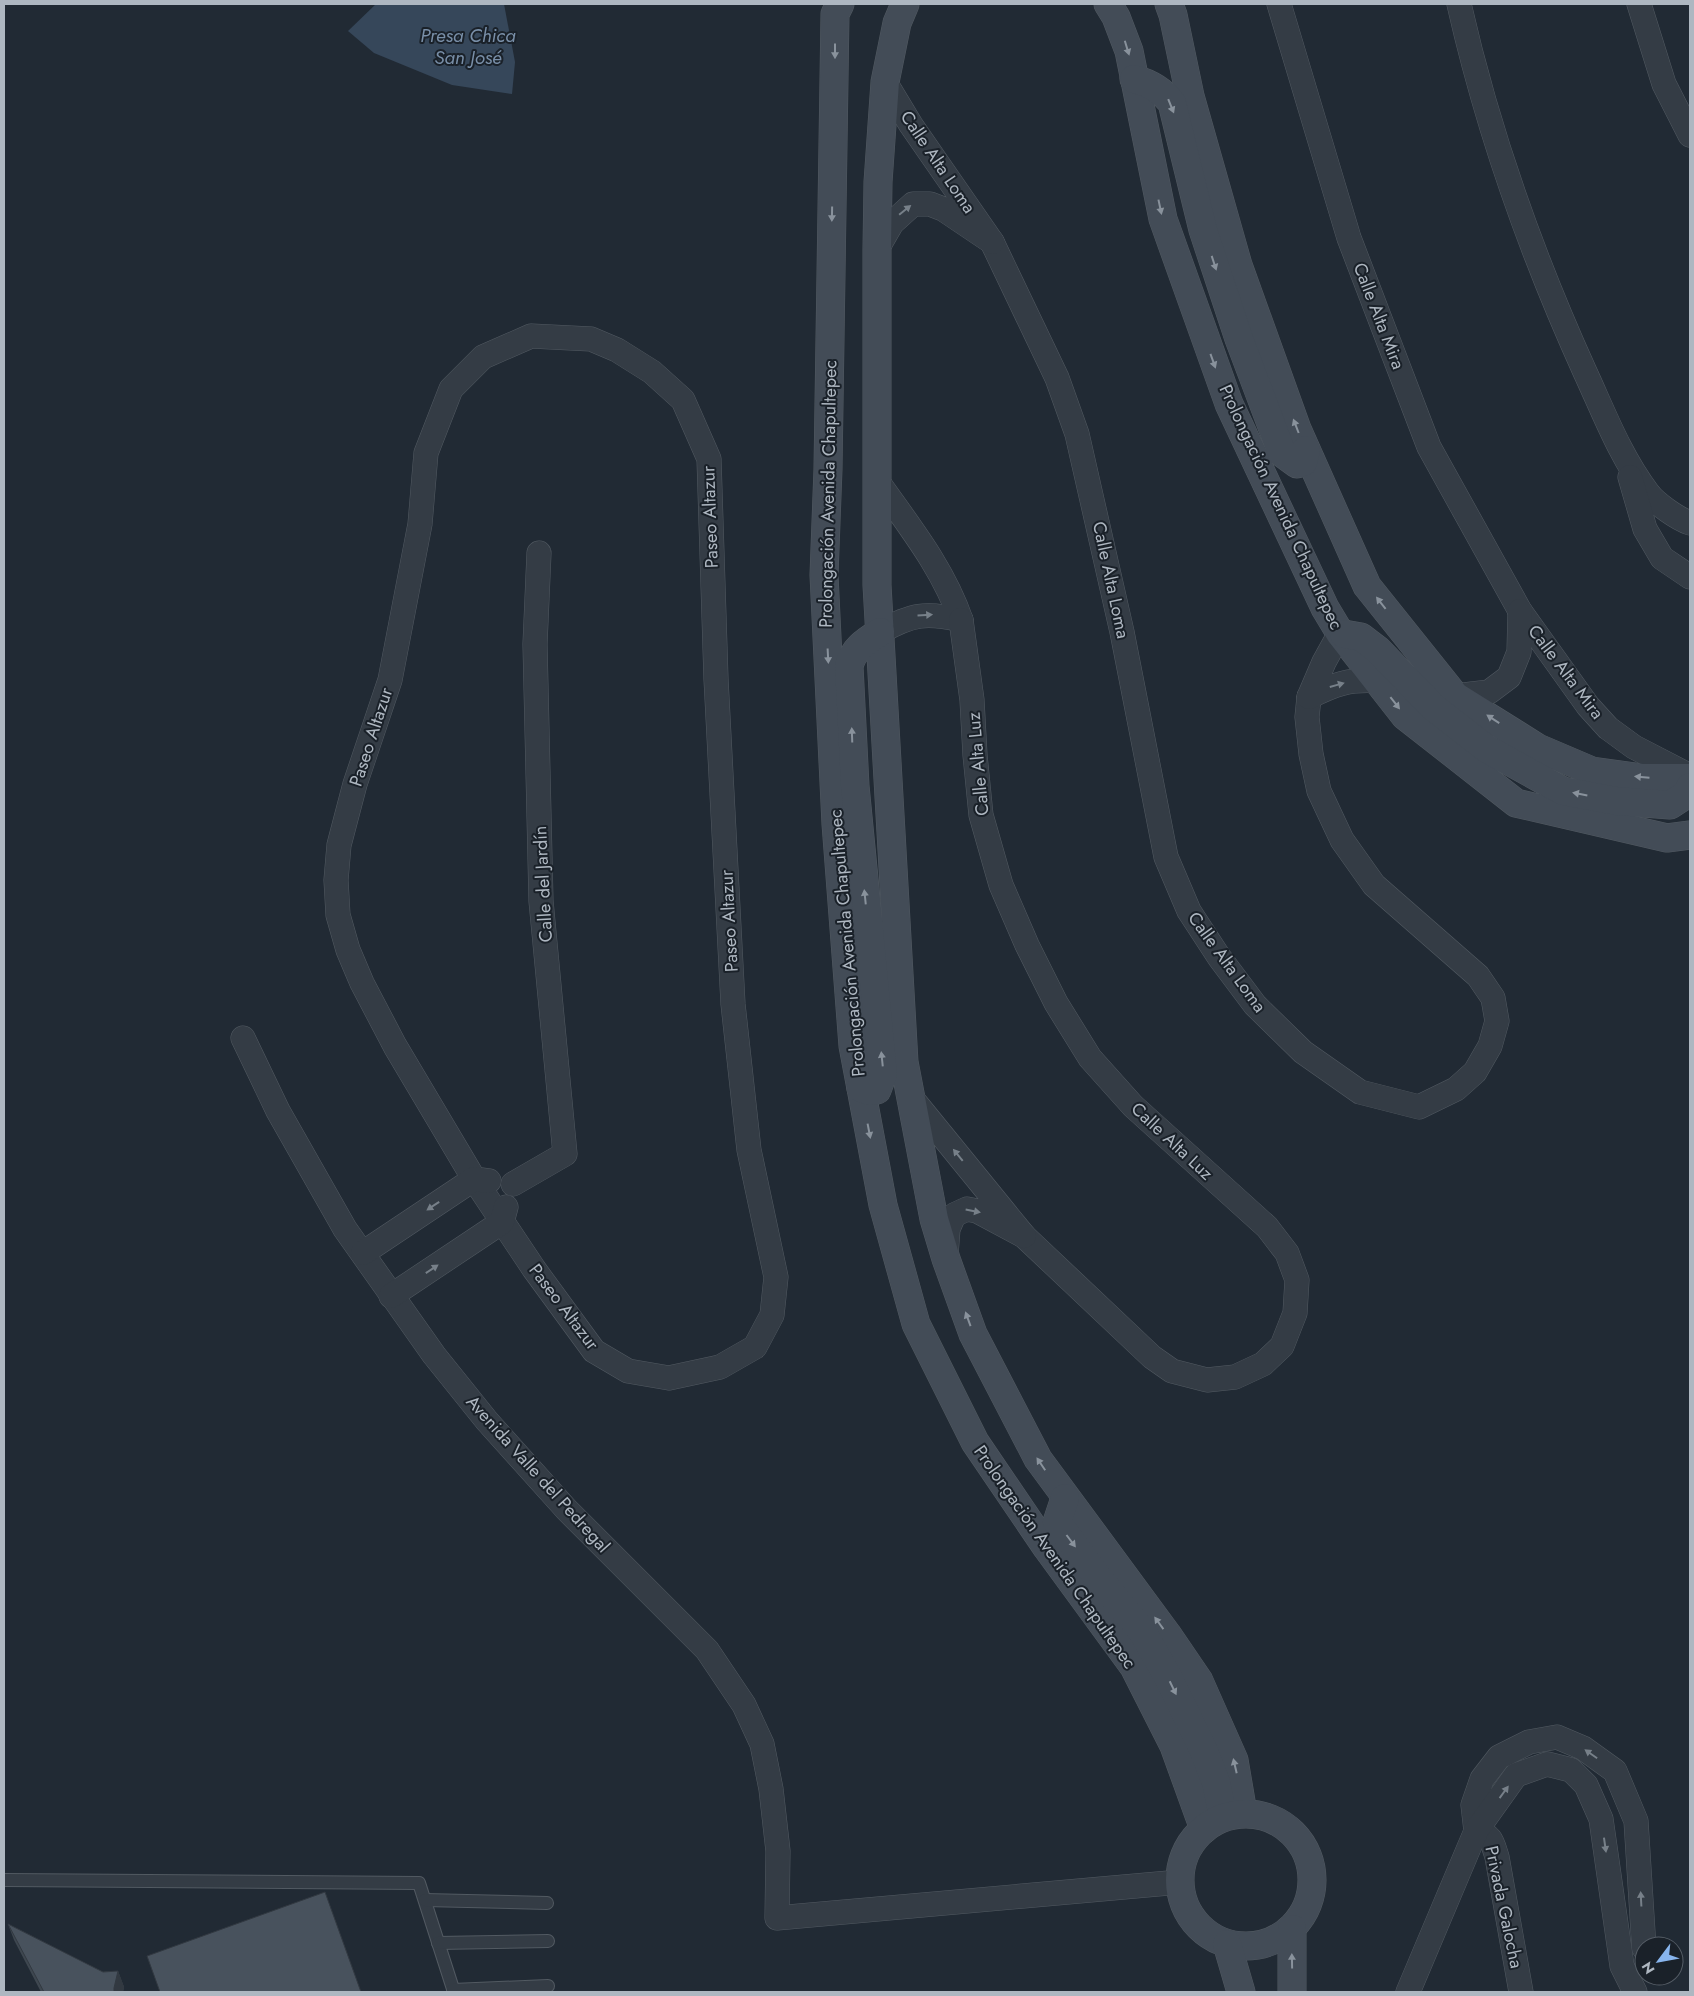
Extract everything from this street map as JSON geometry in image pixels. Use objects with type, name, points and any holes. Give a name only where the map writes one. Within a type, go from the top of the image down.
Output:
[{"type":"street","points":[[906,4],[897,23],[885,82],[878,182],[877,249],[877,585],[904,1062],[934,1219],[973,1334],[1038,1459],[1065,1498],[1156,1618],[1199,1681],[1234,1760],[1223,1820]]},
{"type":"street","name":"Prolongación Avenida Chapultepec","points":[[1108,4],[1116,17],[1129,51],[1163,219],[1229,404],[1325,608],[1340,633],[1405,716],[1516,803],[1682,840]]},
{"type":"street","points":[[1169,4],[1190,96],[1238,266],[1297,429],[1368,586],[1454,696],[1538,748],[1592,771],[1643,778],[1690,777]]},
{"type":"street","name":"Calle Alta Mira","points":[[1279,4],[1349,238],[1429,447],[1520,610],[1588,706],[1608,728],[1634,747],[1690,777]]},
{"type":"street","points":[[1459,4],[1473,66],[1510,190],[1556,308],[1623,456],[1645,529],[1662,558],[1690,577]]},
{"type":"street","points":[[1639,4],[1664,84],[1690,135]]},
{"type":"street","name":"Prolongación Avenida Chapultepec","points":[[837,7],[828,468],[824,575],[836,824],[853,1046],[883,1206],[916,1324],[975,1442],[1046,1548],[1134,1667],[1174,1746],[1223,1820]]},
{"type":"street","points":[[1134,79],[1156,87],[1172,103],[1203,230],[1269,422],[1282,453],[1286,457],[1297,464],[1303,462],[1306,450]]},
{"type":"street","name":"Calle Alta Loma","points":[[885,82],[992,242],[1057,378],[1077,434],[1122,632],[1166,857],[1189,911],[1219,957],[1255,1005],[1304,1052],[1360,1092],[1419,1107],[1456,1089],[1476,1072],[1490,1046],[1497,1021],[1493,998],[1478,976],[1374,885],[1342,840],[1319,791],[1311,754],[1307,717],[1309,697],[1324,662],[1340,633]]},
{"type":"street","name":"Calle Alta Loma","points":[[877,249],[892,222],[913,204],[930,204],[943,209],[992,242]]},
{"type":"street","name":"Paseo Altazur","points":[[531,336],[591,339],[616,350],[652,372],[684,400],[709,459],[716,679],[733,1004],[749,1150],[776,1277],[772,1315],[755,1347],[720,1367],[669,1378],[628,1371],[594,1351],[502,1222],[474,1179],[395,1046],[362,983],[348,950],[338,915],[336,880],[339,845],[355,784],[390,680],[420,524],[426,453],[451,389],[483,357],[531,336]]},
{"type":"street","points":[[1623,456],[1649,495],[1682,521],[1690,523]]},
{"type":"street","name":"Calle Alta Luz","points":[[878,482],[926,550],[945,581],[961,620],[972,700],[980,815],[1002,885],[1027,945],[1056,1003],[1090,1058],[1133,1106],[1267,1227],[1287,1253],[1297,1280],[1295,1313],[1282,1346],[1263,1364],[1235,1377],[1207,1380],[1172,1371],[1152,1357],[1024,1236],[910,1096]]},
{"type":"street","name":"Calle del Jardín","points":[[513,1184],[565,1154],[542,901],[535,644],[539,553]]},
{"type":"street","name":"Calle Alta Mira","points":[[1454,696],[1489,692],[1509,677],[1519,652],[1520,610]]},
{"type":"street","points":[[861,1088],[869,1091],[877,1090],[883,1074],[855,786],[851,658],[857,649],[897,622],[916,616],[936,614],[961,620]]},
{"type":"street","points":[[1340,633],[1361,637],[1378,650],[1433,708],[1487,749],[1563,790],[1616,801],[1670,805],[1686,794],[1690,787]]},
{"type":"street","points":[[1309,697],[1332,686],[1357,680],[1378,682]]},
{"type":"street","name":"Avenida Valle del Pedregal","points":[[244,1038],[278,1111],[345,1229],[434,1355],[487,1421],[567,1510],[708,1650],[744,1704],[762,1744],[770,1789],[778,1851],[777,1918],[1180,1882]]},
{"type":"street","points":[[363,1253],[474,1179],[513,1184],[502,1222],[391,1296]]},
{"type":"street","name":"Calle Alta Luz","points":[[946,1259],[948,1229],[954,1215],[967,1208],[978,1211],[1024,1236]]},
{"type":"street","points":[[1476,1831],[1473,1805],[1482,1779],[1499,1757],[1529,1742],[1557,1737],[1583,1748],[1615,1771],[1636,1821],[1643,1936]]},
{"type":"street","points":[[1408,1992],[1476,1831],[1516,1775],[1547,1764],[1571,1770],[1586,1785],[1601,1819],[1622,1966],[1637,1992]]},
{"type":"street","points":[[1266,1816],[1287,1827],[1302,1844],[1308,1858],[1311,1866],[1312,1889],[1306,1911],[1292,1929],[1273,1942],[1250,1947],[1227,1944],[1207,1934],[1192,1919],[1183,1901],[1180,1882],[1182,1862],[1191,1843],[1223,1820],[1266,1816]]},
{"type":"street","name":"Privada Galocha","points":[[1476,1831],[1486,1834],[1492,1840],[1497,1857],[1522,1992]]},
{"type":"street","points":[[1292,1929],[1292,1992]]},
{"type":"street","points":[[1227,1944],[1242,1992]]},
{"type":"lane","points":[[4,1880],[420,1883],[453,1991],[548,1986]]},
{"type":"lane","points":[[425,1900],[547,1903]]},
{"type":"lane","points":[[438,1943],[548,1941]]},
{"type":"water","name":"Presa Chica San José","points":[[376,4],[504,4],[515,62],[512,94],[452,85],[374,53],[348,31]]},
{"type":"building","points":[[325,1892],[361,1992],[160,1992],[147,1956]]},
{"type":"building","points":[[8,1924],[103,1972],[118,1971],[114,1992],[44,1992]]}]
